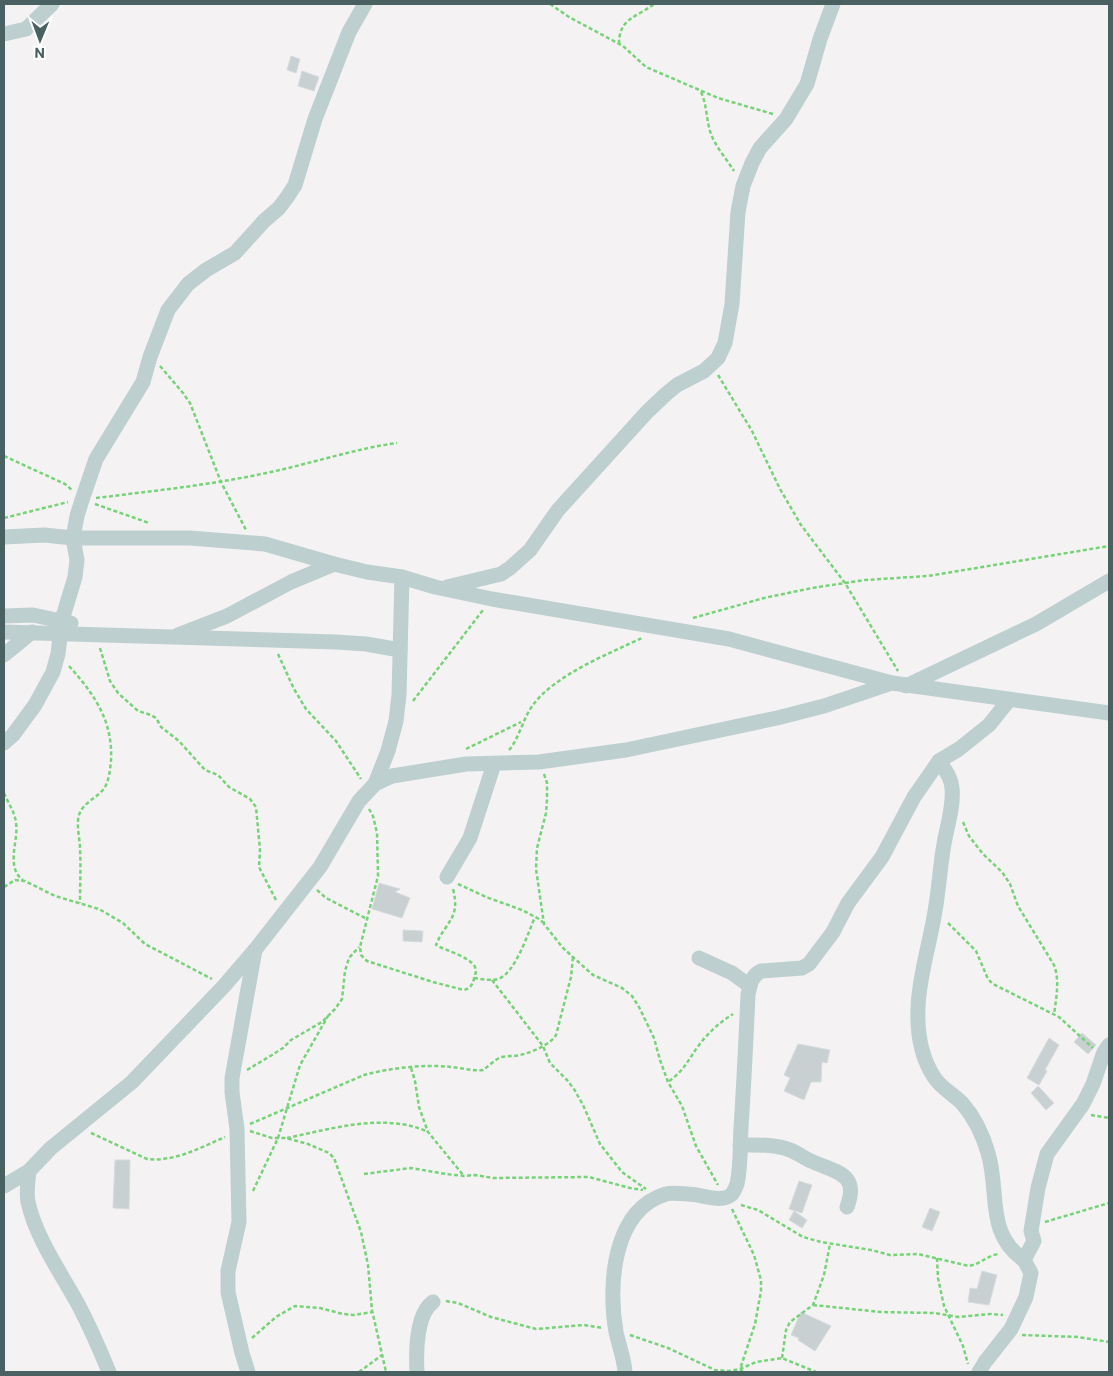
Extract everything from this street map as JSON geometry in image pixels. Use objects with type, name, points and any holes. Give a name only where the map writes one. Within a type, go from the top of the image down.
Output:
[{"type":"street","points":[[4,34],[26,29],[52,4]]},
{"type":"street","points":[[4,743],[13,735],[36,704],[53,672],[61,627],[75,576],[77,560],[73,538],[82,500],[96,459],[143,382],[150,357],[168,310],[188,284],[206,270],[235,253],[264,221],[280,208],[288,196],[295,185],[315,119],[349,32],[365,4]]},
{"type":"street","points":[[442,588],[501,574],[510,568],[530,550],[558,510],[647,412],[677,385],[713,365],[722,350],[728,327],[734,282],[738,212],[742,191],[752,163],[760,148],[786,118],[807,84],[820,39],[833,4]]},
{"type":"street","points":[[4,537],[44,535],[73,538],[190,538],[265,544],[367,572],[402,577],[492,599],[729,639],[899,684],[1109,713]]},
{"type":"street","points":[[174,637],[227,616],[291,582],[334,564]]},
{"type":"street","points":[[4,1186],[29,1171],[51,1148],[138,1076],[224,986],[255,950],[320,867],[368,791],[388,751],[396,721],[399,695],[402,577]]},
{"type":"street","points":[[368,791],[392,776],[466,764],[538,762],[626,750],[768,720],[824,706],[899,684],[1036,624],[1109,581]]},
{"type":"street","points":[[4,616],[33,615],[61,627],[95,634],[366,644],[400,650]]},
{"type":"street","points":[[4,632],[36,632],[61,627],[112,634]]},
{"type":"street","points":[[4,655],[36,632]]},
{"type":"street","points":[[36,632],[50,643],[57,656]]},
{"type":"street","points":[[625,1372],[623,1355],[616,1332],[612,1297],[615,1264],[620,1245],[633,1218],[653,1201],[666,1194],[694,1194],[728,1201],[737,1184],[749,991],[755,974],[761,971],[802,968],[809,964],[833,932],[848,903],[882,858],[914,797],[939,761],[959,749],[989,725],[1009,700]]},
{"type":"street","points":[[939,761],[949,776],[953,798],[939,872],[936,909],[924,961],[918,1007],[920,1041],[924,1055],[935,1078],[961,1102],[980,1132],[993,1170],[996,1216],[1005,1242],[1031,1273],[1026,1297],[1008,1334],[985,1362],[974,1370]]},
{"type":"street","points":[[447,877],[470,838],[495,764]]},
{"type":"street","points":[[248,1372],[228,1292],[228,1271],[238,1222],[238,1129],[232,1092],[232,1078],[255,950]]},
{"type":"street","points":[[699,958],[732,973],[749,991]]},
{"type":"street","points":[[1018,1256],[1034,1241],[1031,1231],[1046,1154],[1083,1104],[1106,1051]]},
{"type":"street","points":[[740,1145],[762,1145],[782,1148],[836,1170],[848,1180],[851,1188],[847,1207]]},
{"type":"street","points":[[29,1171],[28,1202],[34,1220],[46,1247],[79,1306],[109,1372]]},
{"type":"street","points":[[417,1372],[418,1339],[423,1316],[433,1302]]},
{"type":"path","points":[[550,4],[569,17],[619,44],[646,67],[718,98],[786,118]]},
{"type":"path","points":[[619,44],[619,36],[624,24],[654,4]]},
{"type":"path","points":[[700,91],[714,140],[737,175],[742,191]]},
{"type":"path","points":[[150,357],[164,369],[190,403],[221,482],[252,542]]},
{"type":"path","points":[[713,365],[752,431],[780,489],[802,525],[845,583],[899,684]]},
{"type":"path","points":[[4,518],[82,500],[221,482],[303,465],[370,447],[397,443]]},
{"type":"path","points":[[4,456],[65,484],[82,500],[154,525]]},
{"type":"path","points":[[692,618],[764,598],[812,588],[865,580],[928,576],[1109,546]]},
{"type":"path","points":[[412,702],[492,599]]},
{"type":"path","points":[[495,764],[512,747],[522,722],[546,690],[609,654],[663,628]]},
{"type":"path","points":[[95,634],[110,681],[118,693],[134,709],[151,714],[156,718],[161,727],[179,740],[205,770],[218,774],[230,787],[254,802],[260,850],[259,867],[283,914]]},
{"type":"path","points":[[272,641],[294,689],[306,709],[336,741],[360,774],[368,791],[377,832],[379,855],[378,876],[360,947],[361,955],[367,961],[433,982],[464,990],[469,989],[474,978],[475,966],[463,957],[436,945],[454,917],[455,898],[451,882],[541,920],[563,948],[593,975],[622,988],[632,996],[654,1038],[668,1082],[682,1106],[696,1146],[728,1201],[754,1255],[761,1280],[761,1291],[755,1324],[740,1369]]},
{"type":"path","points":[[57,656],[81,680],[96,702],[106,722],[111,744],[110,770],[104,788],[86,805],[80,813],[78,820],[80,903]]},
{"type":"path","points":[[465,750],[522,722]]},
{"type":"path","points":[[538,762],[547,783],[546,813],[538,848],[536,870],[540,908],[545,926]]},
{"type":"path","points":[[4,793],[16,823],[14,864],[19,877],[55,896],[99,909],[113,916],[124,923],[145,944],[224,986]]},
{"type":"path","points":[[962,821],[969,836],[983,854],[1002,872],[1010,884],[1018,906],[1054,965],[1057,972],[1057,986],[1054,1015]]},
{"type":"path","points":[[4,887],[14,880],[25,880]]},
{"type":"path","points":[[308,883],[326,898],[368,919]]},
{"type":"path","points":[[936,909],[952,929],[976,951],[988,979],[993,984],[1054,1015],[1106,1051]]},
{"type":"path","points":[[474,978],[492,980],[504,977],[518,957],[535,917]]},
{"type":"path","points":[[232,1078],[322,1022],[335,1009],[342,999],[345,971],[349,958],[360,947]]},
{"type":"path","points":[[76,1128],[96,1134],[146,1159],[161,1160],[196,1150],[258,1119],[364,1076],[392,1069],[411,1068],[451,1067],[483,1070],[497,1059],[504,1056],[525,1054],[554,1039],[571,977],[573,957]]},
{"type":"path","points":[[364,1174],[411,1168],[464,1176],[475,1175],[493,1178],[589,1177],[648,1191],[640,1183],[622,1172],[600,1144],[579,1097],[567,1080],[550,1063],[543,1046],[492,980]]},
{"type":"path","points":[[668,1082],[680,1073],[705,1038],[724,1020],[736,1012],[749,991]]},
{"type":"path","points":[[252,1193],[278,1138],[300,1065],[328,1016]]},
{"type":"path","points":[[411,1068],[415,1081],[418,1107],[428,1132]]},
{"type":"path","points":[[238,1129],[286,1138],[354,1124],[401,1124],[420,1128],[428,1132],[464,1176]]},
{"type":"path","points":[[286,1138],[308,1144],[329,1153],[337,1163],[361,1232],[368,1265],[373,1312],[386,1372]]},
{"type":"path","points":[[728,1201],[750,1207],[804,1236],[830,1244],[890,1255],[911,1253],[937,1257],[969,1266],[973,1266],[987,1257],[1018,1256]]},
{"type":"path","points":[[1031,1231],[1044,1222],[1109,1203]]},
{"type":"path","points":[[782,1358],[786,1330],[790,1322],[813,1305],[824,1275],[830,1244]]},
{"type":"path","points":[[937,1257],[944,1306],[974,1370]]},
{"type":"path","points":[[433,1302],[458,1303],[491,1316],[536,1329],[584,1325],[636,1336],[668,1348],[714,1370],[725,1372],[740,1369],[756,1362],[782,1358],[816,1372]]},
{"type":"path","points":[[813,1305],[881,1312],[934,1313],[959,1317],[990,1314],[1017,1318]]},
{"type":"path","points":[[242,1354],[253,1337],[264,1326],[291,1307],[320,1308],[336,1313],[354,1315],[373,1312]]},
{"type":"path","points":[[1008,1334],[1078,1337],[1109,1342]]},
{"type":"path","points":[[359,1372],[382,1355]]},
{"type":"path","points":[[740,1369],[743,1372]]},
{"type":"building","points":[[291,56],[300,59],[296,73],[287,70]]},
{"type":"building","points":[[302,71],[319,77],[314,91],[298,86]]},
{"type":"building","points":[[379,883],[400,889],[395,892],[410,898],[402,918],[372,909]]},
{"type":"building","points":[[403,930],[423,931],[422,942],[403,941]]},
{"type":"building","points":[[1082,1033],[1096,1045],[1088,1054],[1074,1042]]},
{"type":"building","points":[[1049,1038],[1059,1045],[1039,1085],[1027,1078]]},
{"type":"building","points":[[798,1044],[830,1050],[827,1063],[822,1062],[821,1082],[811,1082],[804,1100],[784,1091],[790,1078],[784,1075]]},
{"type":"building","points":[[1038,1086],[1054,1103],[1046,1110],[1031,1093]]},
{"type":"building","points":[[115,1160],[130,1160],[129,1209],[113,1208]]},
{"type":"building","points":[[799,1181],[812,1185],[802,1213],[789,1209]]},
{"type":"building","points":[[930,1208],[940,1212],[932,1231],[922,1227]]},
{"type":"building","points":[[794,1211],[807,1220],[802,1228],[789,1220]]},
{"type":"building","points":[[982,1271],[997,1275],[989,1305],[968,1302],[970,1288],[977,1289]]},
{"type":"building","points":[[801,1312],[831,1326],[815,1351],[798,1340],[799,1338],[791,1335]]}]
